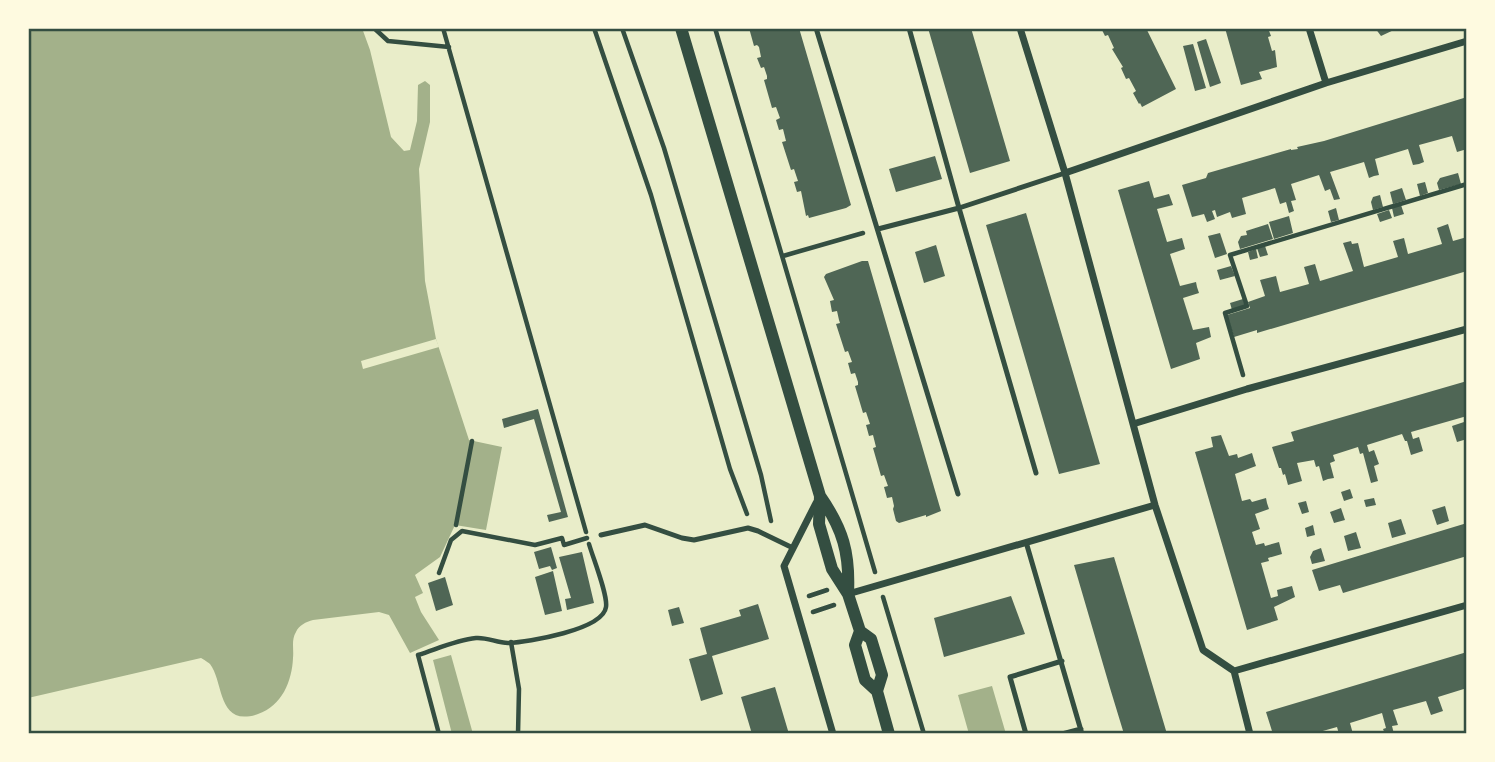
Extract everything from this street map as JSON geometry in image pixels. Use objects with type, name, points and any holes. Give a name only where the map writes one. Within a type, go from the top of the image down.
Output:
[{"type":"street","points":[[674,28],[685,48]]},
{"type":"street","points":[[681,28],[820,496],[836,519],[849,564],[848,594]]},
{"type":"street","points":[[1020,28],[1065,173],[1155,505],[1203,650],[1234,671],[1250,734]]},
{"type":"street","points":[[1309,28],[1326,83]]},
{"type":"street","points":[[1065,173],[1326,83],[1467,41]]},
{"type":"street","points":[[1133,424],[1247,389],[1467,329]]},
{"type":"street","points":[[820,496],[784,566],[834,734]]},
{"type":"street","points":[[820,496],[819,524],[832,569],[848,594],[860,631],[872,639],[882,675],[877,691],[890,734]]},
{"type":"street","points":[[848,594],[1155,505]]},
{"type":"street","points":[[1234,671],[1467,605]]},
{"type":"lane","points":[[816,28],[958,494]]},
{"type":"lane","points":[[909,28],[1036,473]]},
{"type":"lane","points":[[878,229],[959,208],[1065,173]]},
{"type":"lane","points":[[601,535],[639,525],[689,540],[744,529],[758,531],[793,548]]},
{"type":"lane","points":[[1026,542],[1082,731],[1062,734]]},
{"type":"lane","points":[[1026,734],[1010,677],[1062,661]]},
{"type":"path","points":[[374,28],[388,41],[449,47]]},
{"type":"path","points":[[443,28],[584,527],[590,522],[591,524]]},
{"type":"path","points":[[594,28],[651,195],[734,482],[742,504],[758,531]]},
{"type":"path","points":[[622,28],[656,123],[689,232],[761,475],[775,539]]},
{"type":"path","points":[[715,28],[924,734]]},
{"type":"path","points":[[1247,389],[1225,313],[1247,306],[1230,255],[1467,184]]},
{"type":"path","points":[[783,256],[878,229]]},
{"type":"path","points":[[456,525],[472,441]]},
{"type":"path","points":[[439,573],[451,540],[461,531],[535,545],[562,538],[564,545],[601,535]]},
{"type":"path","points":[[439,734],[418,655],[477,638],[511,642],[590,625],[602,616],[606,601],[590,547]]},
{"type":"path","points":[[592,554],[598,553],[598,550]]},
{"type":"path","points":[[794,600],[832,589],[848,594]]},
{"type":"path","points":[[799,616],[836,604],[848,594]]},
{"type":"path","points":[[511,642],[519,689],[518,734]]},
{"type":"shaded area","points":[[28,28],[362,28],[391,137],[404,151],[410,150],[417,121],[418,85],[425,81],[430,85],[430,122],[419,169],[425,281],[436,339],[469,440],[502,447],[486,530],[455,525],[440,557],[415,575],[423,593],[415,597],[439,640],[410,653],[389,615],[379,612],[313,620],[299,627],[294,635],[292,667],[284,692],[266,710],[245,717],[235,715],[228,709],[210,664],[201,658],[28,698]]},
{"type":"shaded area","points":[[451,655],[473,734],[452,734],[433,660]]},
{"type":"shaded area","points":[[992,686],[1006,734],[969,734],[958,695]]},
{"type":"pier","points":[[436,339],[439,347],[363,369],[361,361]]},
{"type":"building","points":[[749,28],[799,28],[851,205],[846,208],[809,218],[806,216],[801,191],[797,192],[794,182],[798,181],[794,169],[791,170],[782,142],[786,141],[783,129],[779,130],[776,120],[780,118],[776,107],[772,108],[764,80],[767,76],[757,58],[761,57],[759,47],[754,46]]},
{"type":"building","points":[[928,28],[971,28],[1010,161],[970,173]]},
{"type":"building","points":[[1101,28],[1146,28],[1176,89],[1142,107],[1133,93],[1136,91],[1129,78],[1126,79],[1108,35],[1105,36]]},
{"type":"building","points":[[1225,28],[1268,28],[1277,67],[1259,72],[1262,79],[1241,85]]},
{"type":"building","points":[[1375,28],[1398,28],[1381,36]]},
{"type":"building","points":[[1206,39],[1221,83],[1210,87],[1197,42]]},
{"type":"building","points":[[1193,44],[1206,88],[1195,91],[1183,46]]},
{"type":"building","points":[[1467,97],[1467,131],[1464,132],[1467,149],[1457,152],[1452,136],[1419,145],[1424,162],[1419,164],[1413,165],[1408,149],[1375,159],[1379,175],[1369,178],[1364,162],[1330,172],[1340,199],[1334,200],[1330,189],[1325,191],[1319,175],[1291,184],[1296,200],[1291,201],[1294,211],[1289,213],[1286,202],[1280,204],[1275,188],[1242,198],[1246,214],[1232,218],[1230,212],[1217,217],[1215,210],[1212,211],[1215,219],[1207,222],[1204,214],[1192,217],[1182,185],[1206,178],[1208,173],[1298,149],[1297,147]]},
{"type":"building","points":[[935,156],[942,179],[896,192],[889,169]]},
{"type":"building","points":[[1458,173],[1461,184],[1439,190],[1437,183],[1440,178]]},
{"type":"building","points":[[1149,181],[1154,198],[1169,194],[1173,205],[1157,209],[1167,242],[1182,238],[1185,249],[1170,254],[1180,286],[1196,282],[1199,293],[1183,298],[1193,330],[1209,327],[1211,337],[1196,343],[1200,359],[1171,369],[1118,190]]},
{"type":"building","points":[[1425,182],[1428,193],[1420,196],[1417,184]]},
{"type":"building","points":[[1402,188],[1406,200],[1393,204],[1390,192]]},
{"type":"building","points":[[1380,195],[1383,207],[1373,210],[1373,197]]},
{"type":"building","points":[[1401,205],[1404,214],[1394,217],[1392,208]]},
{"type":"building","points":[[1336,208],[1339,220],[1331,222],[1328,211]]},
{"type":"building","points":[[1389,210],[1392,218],[1380,222],[1377,214]]},
{"type":"building","points":[[1026,213],[1100,464],[1059,474],[986,225]]},
{"type":"building","points":[[1289,216],[1293,233],[1274,239],[1269,222]]},
{"type":"building","points":[[1268,224],[1273,239],[1240,249],[1238,242],[1241,236],[1247,235],[1246,231]]},
{"type":"building","points":[[1448,224],[1453,241],[1467,237],[1467,271],[1257,333],[1257,330],[1234,337],[1227,315],[1250,308],[1248,302],[1265,296],[1260,280],[1276,276],[1280,292],[1309,284],[1304,267],[1315,264],[1320,281],[1353,271],[1343,243],[1358,243],[1364,267],[1398,257],[1393,241],[1404,238],[1408,254],[1442,244],[1437,228]]},
{"type":"building","points":[[1220,233],[1227,254],[1215,258],[1208,236]]},
{"type":"building","points":[[936,245],[945,276],[924,283],[915,252]]},
{"type":"building","points":[[1265,246],[1268,255],[1260,257],[1257,248]]},
{"type":"building","points":[[1256,249],[1258,258],[1250,260],[1248,252]]},
{"type":"building","points":[[868,261],[941,511],[899,523],[896,521],[892,497],[887,498],[884,487],[888,486],[884,475],[881,476],[873,448],[876,447],[873,435],[869,436],[866,425],[870,424],[866,412],[863,413],[855,386],[858,382],[855,373],[851,374],[848,363],[852,362],[848,351],[845,352],[836,324],[840,323],[837,311],[832,312],[830,301],[834,300],[824,277]]},
{"type":"building","points":[[1231,266],[1235,276],[1220,280],[1217,270]]},
{"type":"building","points":[[1243,299],[1245,306],[1232,310],[1230,303]]},
{"type":"building","points":[[1467,381],[1467,416],[1411,432],[1413,439],[1419,437],[1423,451],[1411,455],[1402,434],[1367,445],[1369,452],[1374,450],[1379,464],[1374,466],[1378,481],[1371,483],[1363,453],[1360,454],[1358,447],[1333,455],[1335,461],[1330,463],[1334,478],[1323,481],[1319,466],[1316,467],[1314,460],[1297,463],[1302,481],[1288,485],[1285,474],[1283,475],[1279,468],[1272,447],[1294,441],[1291,432]]},
{"type":"building","points":[[538,409],[568,517],[549,522],[547,515],[561,512],[534,419],[504,428],[502,419]]},
{"type":"building","points":[[1464,422],[1467,439],[1457,442],[1452,426]]},
{"type":"building","points":[[1221,435],[1229,456],[1237,454],[1238,458],[1252,453],[1256,466],[1235,474],[1242,501],[1250,499],[1252,502],[1266,498],[1269,509],[1255,514],[1260,529],[1252,532],[1256,545],[1264,543],[1265,546],[1279,542],[1282,554],[1261,563],[1271,598],[1278,596],[1277,590],[1292,586],[1295,597],[1274,607],[1278,620],[1247,630],[1195,452],[1213,447],[1211,437]]},
{"type":"building","points":[[1350,489],[1353,498],[1344,501],[1341,492]]},
{"type":"building","points":[[1374,498],[1376,505],[1366,507],[1364,500]]},
{"type":"building","points":[[1306,501],[1309,512],[1302,514],[1298,503]]},
{"type":"building","points":[[1445,506],[1449,521],[1437,525],[1432,510]]},
{"type":"building","points":[[1341,508],[1345,520],[1334,523],[1330,512]]},
{"type":"building","points":[[1401,519],[1406,534],[1392,538],[1388,523]]},
{"type":"building","points":[[1467,523],[1467,556],[1343,593],[1340,585],[1319,591],[1312,570]]},
{"type":"building","points":[[1313,525],[1315,535],[1307,537],[1305,528]]},
{"type":"building","points":[[1356,532],[1361,548],[1348,551],[1344,536]]},
{"type":"building","points":[[551,547],[557,568],[552,570],[550,566],[539,569],[534,552]]},
{"type":"building","points":[[1321,548],[1325,561],[1312,564],[1310,557],[1313,551]]},
{"type":"building","points":[[582,552],[594,603],[567,610],[565,599],[571,598],[559,557]]},
{"type":"building","points":[[1114,557],[1167,734],[1124,734],[1110,688],[1074,565]]},
{"type":"building","points":[[553,571],[562,611],[545,615],[535,577]]},
{"type":"building","points":[[445,577],[453,605],[436,611],[428,583]]},
{"type":"building","points":[[1011,596],[1025,634],[944,657],[934,618]]},
{"type":"building","points":[[758,604],[769,639],[712,656],[723,694],[701,701],[689,659],[707,654],[700,628],[741,616],[739,610]]},
{"type":"building","points":[[679,607],[684,623],[672,626],[668,610]]},
{"type":"building","points":[[1467,652],[1467,688],[1438,697],[1443,711],[1431,715],[1426,701],[1393,710],[1398,725],[1392,726],[1394,734],[1385,734],[1382,713],[1350,723],[1353,734],[1339,734],[1337,727],[1312,734],[1262,734],[1272,731],[1266,712]]},
{"type":"building","points":[[775,687],[789,734],[752,734],[741,697]]}]
